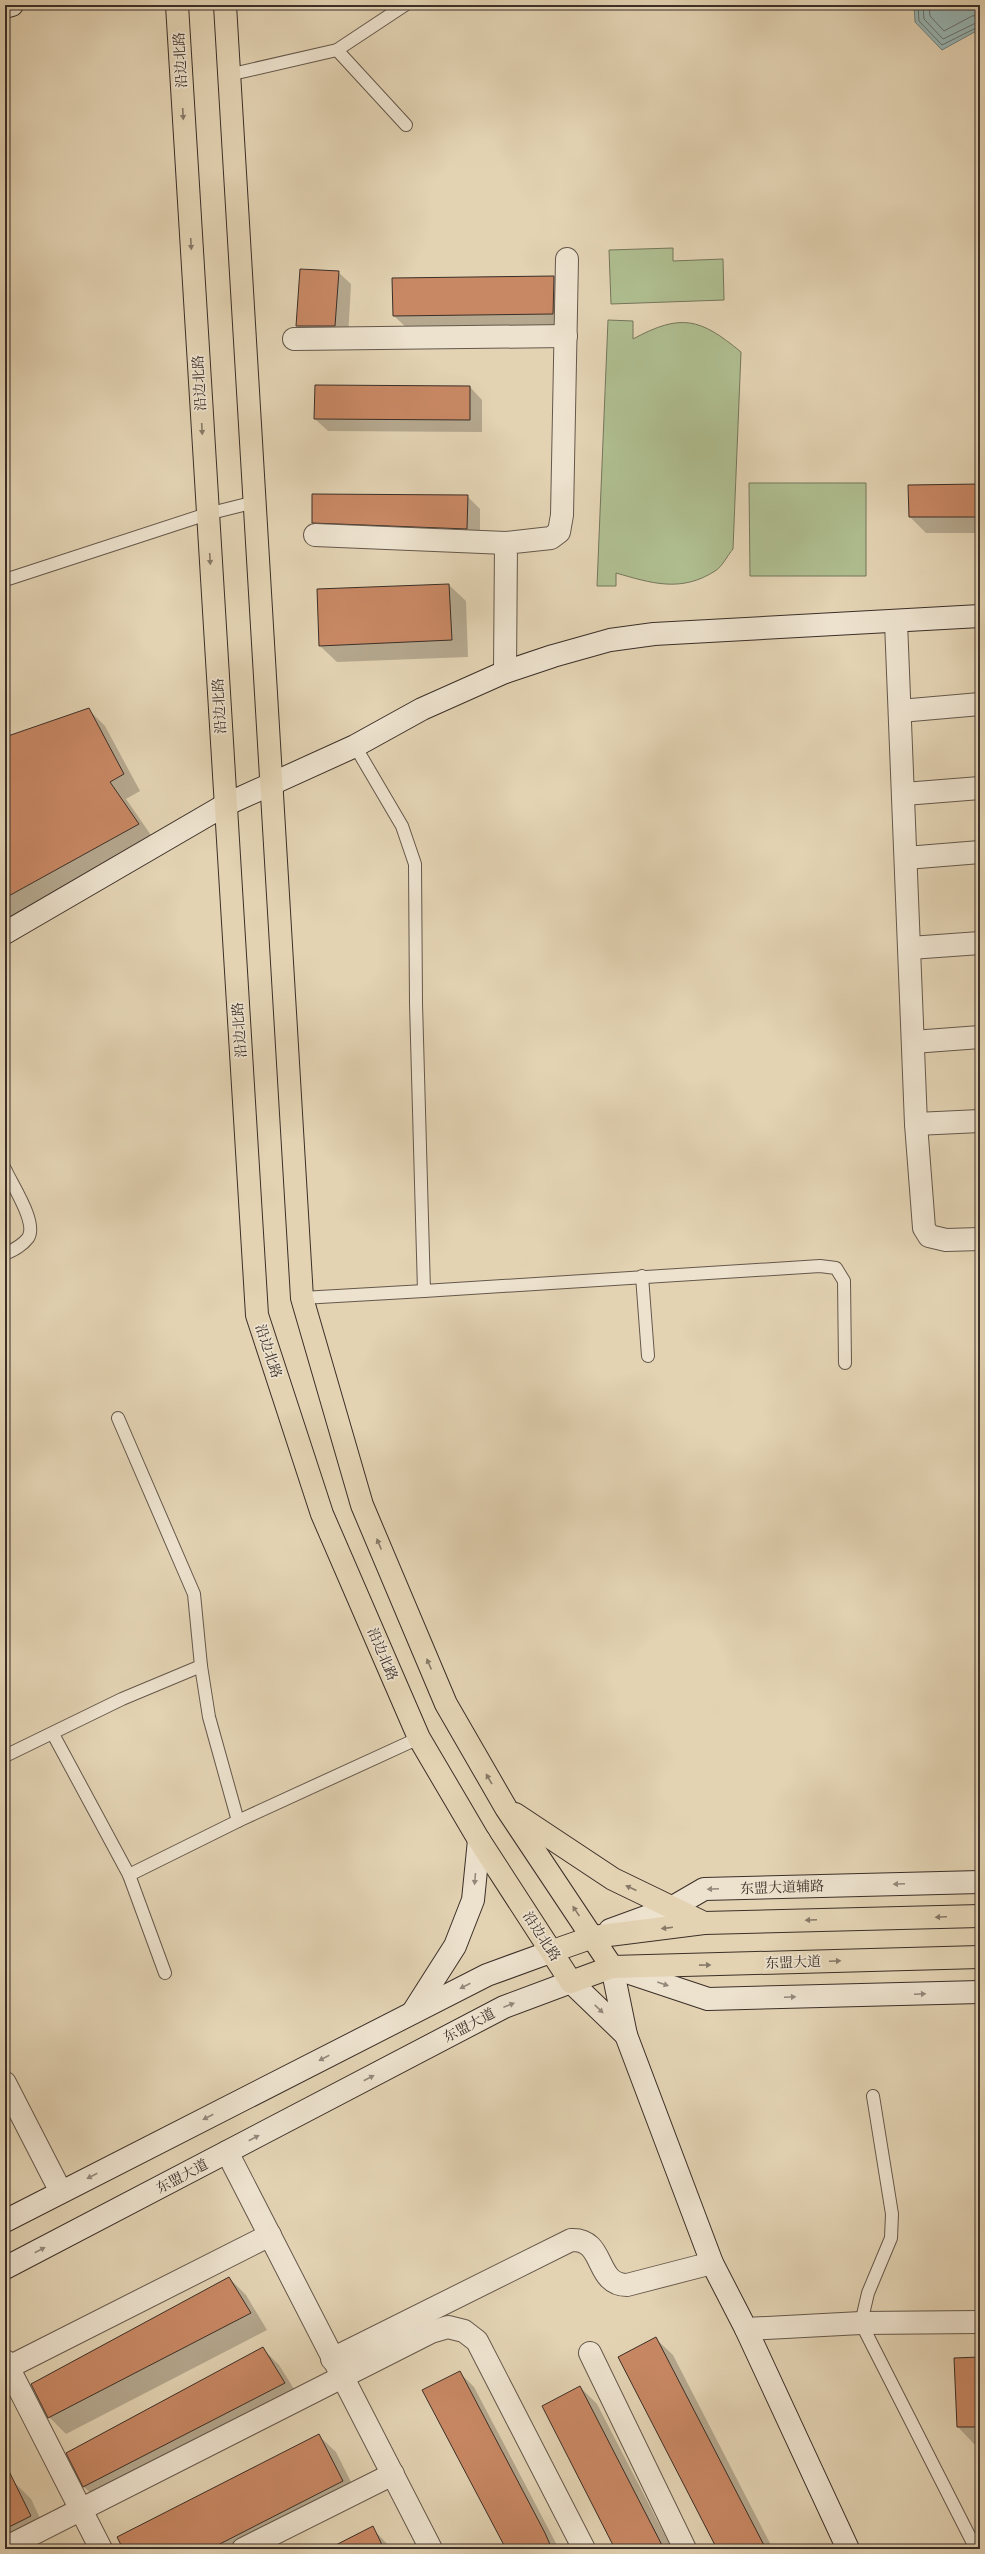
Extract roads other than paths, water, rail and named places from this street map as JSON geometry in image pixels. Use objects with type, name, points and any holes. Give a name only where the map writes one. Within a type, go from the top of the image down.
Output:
[{"type":"highway","name":"沿边北路","points":[[177,5],[257,1315],[322,1514],[419,1738],[479,1840],[553,1951],[571,1982]]},
{"type":"highway","points":[[225,5],[302,1298],[362,1504],[446,1704],[506,1808],[593,1936],[612,1967]]},
{"type":"highway","points":[[506,1808],[613,1879],[704,1923]]},
{"type":"highway","points":[[553,1951],[593,1936],[704,1923],[980,1916]]},
{"type":"highway","name":"东盟大道","points":[[571,1982],[612,1967],[980,1957]]},
{"type":"street","points":[[5,7],[12,5]]},
{"type":"street","points":[[315,535],[506,543],[552,538],[559,532],[563,499],[567,259]]},
{"type":"street","points":[[294,339],[566,336]]},
{"type":"street","points":[[505,672],[506,543]]},
{"type":"street","points":[[5,933],[225,805],[355,746],[422,709],[505,672],[610,640],[654,634],[896,622],[980,616]]},
{"type":"street","points":[[896,622],[916,1124],[924,1228],[929,1236],[946,1240],[980,1239]]},
{"type":"street","points":[[900,711],[980,704]]},
{"type":"street","points":[[904,794],[980,788]]},
{"type":"street","points":[[906,858],[980,852]]},
{"type":"street","points":[[910,948],[980,943]]},
{"type":"street","points":[[913,1042],[980,1037]]},
{"type":"street","points":[[916,1124],[980,1121]]},
{"type":"street","points":[[412,2013],[456,1946],[474,1900],[479,1840]]},
{"type":"street","name":"东盟大道辅路","points":[[593,1936],[673,1907],[704,1889],[980,1882]]},
{"type":"street","points":[[5,2221],[487,1975],[553,1951]]},
{"type":"street","points":[[612,1967],[708,1999],[980,1992]]},
{"type":"street","points":[[612,1967],[626,2035],[712,2263],[746,2329],[848,2549]]},
{"type":"street","points":[[571,1982],[626,2035]]},
{"type":"street","name":"东盟大道","points":[[5,2268],[504,2007],[571,1982]]},
{"type":"street","points":[[5,2084],[61,2192]]},
{"type":"street","points":[[227,2152],[431,2549]]},
{"type":"street","points":[[101,2549],[6,2366],[270,2235]]},
{"type":"street","points":[[5,2548],[81,2509],[571,2240],[579,2239],[590,2244],[611,2282],[619,2285],[627,2285],[712,2263]]},
{"type":"street","points":[[746,2329],[861,2323],[980,2322]]},
{"type":"street","points":[[337,2368],[431,2332],[448,2327],[464,2331],[477,2341],[584,2549]]},
{"type":"street","points":[[590,2353],[685,2549]]},
{"type":"street","points":[[243,2549],[393,2474]]},
{"type":"lane","points":[[228,75],[337,50],[405,5]]},
{"type":"lane","points":[[337,50],[406,125]]},
{"type":"lane","points":[[5,580],[207,514],[255,502]]},
{"type":"lane","points":[[355,746],[402,826],[415,864],[416,1003],[424,1291]]},
{"type":"lane","points":[[5,1169],[31,1224],[28,1237],[20,1246],[5,1254]]},
{"type":"lane","points":[[302,1298],[820,1266],[836,1268],[844,1281],[845,1363]]},
{"type":"lane","points":[[642,1276],[648,1356]]},
{"type":"lane","points":[[118,1418],[194,1594],[201,1666],[209,1717],[238,1821]]},
{"type":"lane","points":[[5,1756],[122,1700],[201,1666]]},
{"type":"lane","points":[[53,1734],[129,1875],[165,1973]]},
{"type":"lane","points":[[129,1875],[238,1821],[419,1738]]},
{"type":"lane","points":[[873,2096],[892,2214],[891,2238],[868,2293],[861,2323],[976,2549]]},
{"type":"water","points":[[914,5],[980,5],[980,29],[942,50],[915,22]]}]
